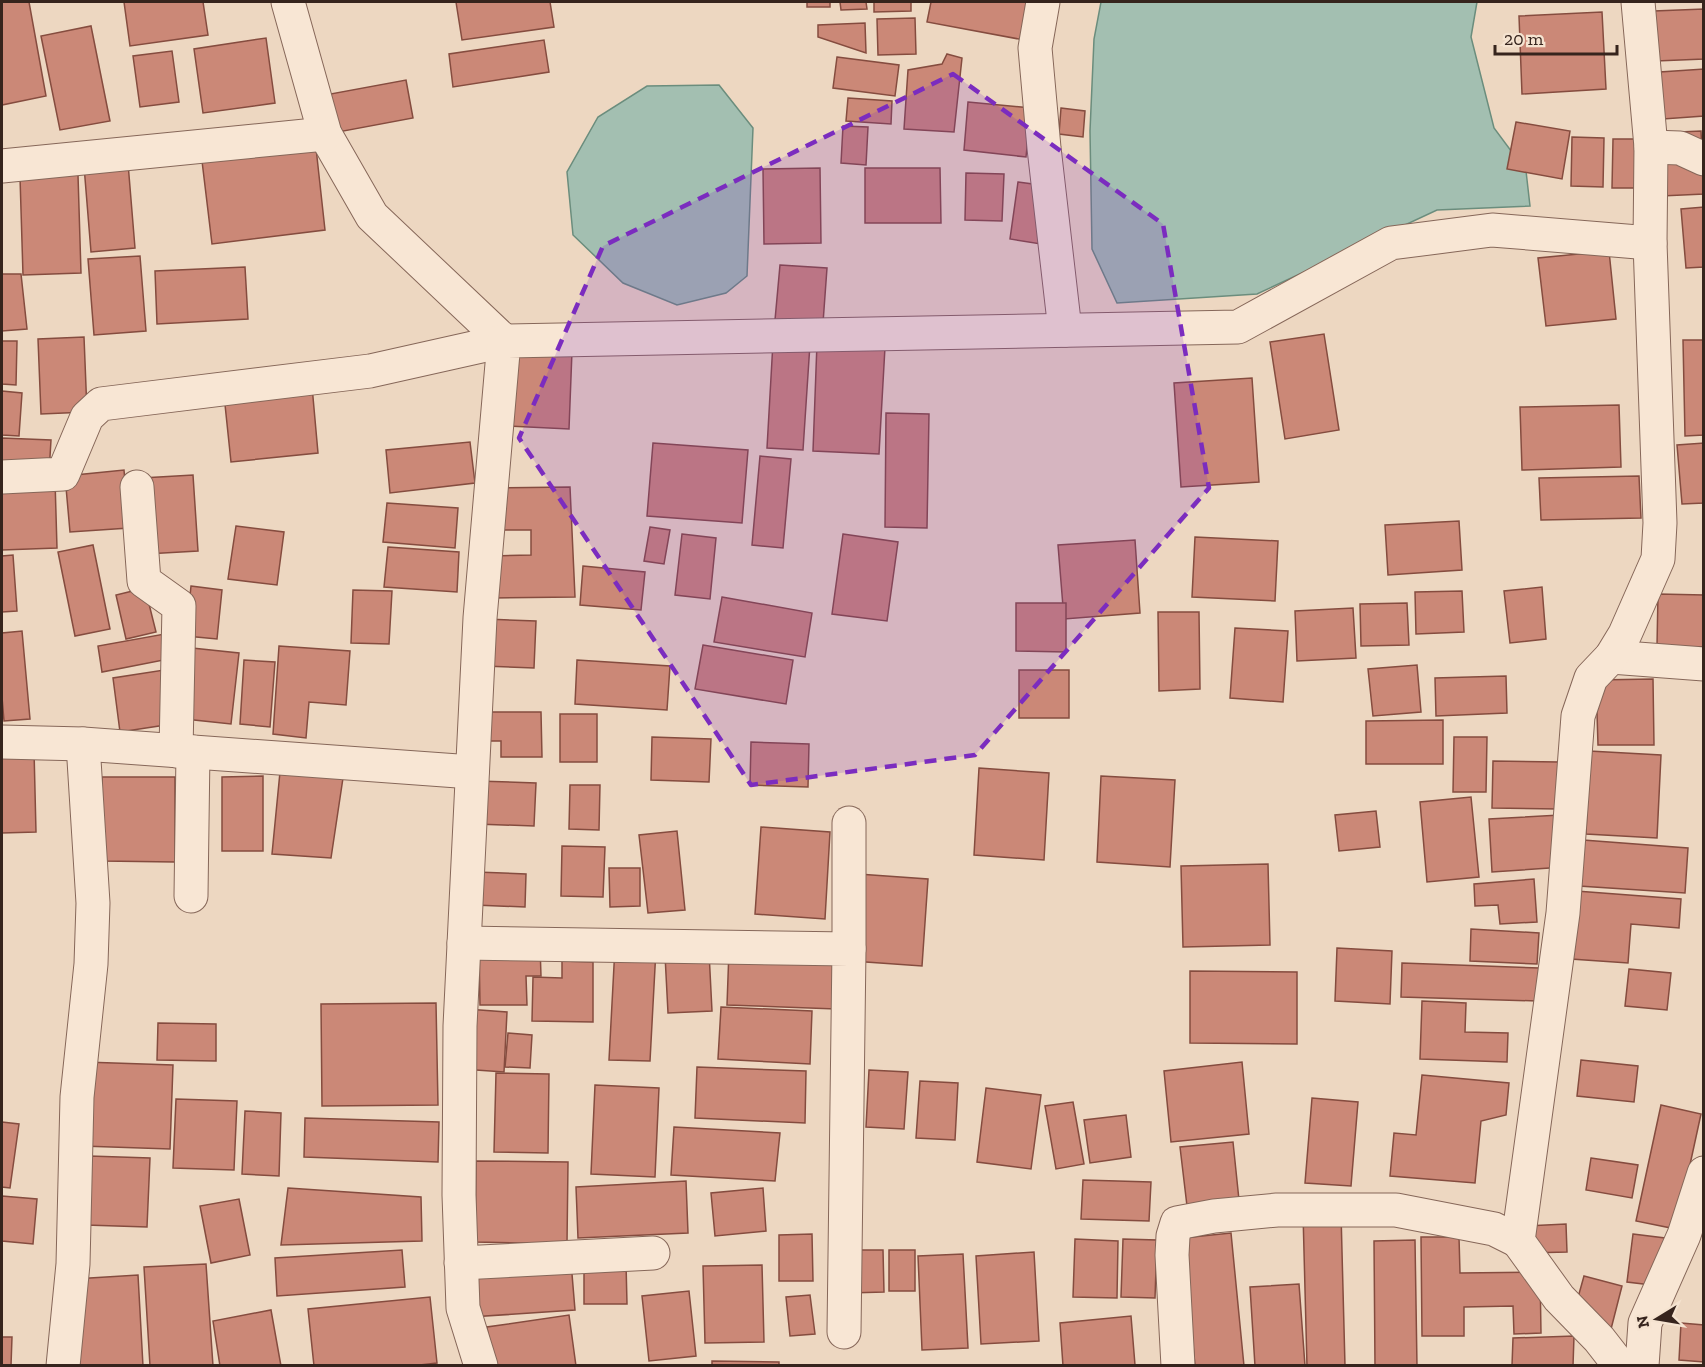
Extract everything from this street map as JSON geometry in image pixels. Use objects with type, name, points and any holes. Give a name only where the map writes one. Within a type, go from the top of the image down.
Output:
[{"type":"street","points":[[288,2],[325,134],[372,216],[504,341]]},
{"type":"street","points":[[1043,2],[1035,48],[1065,330]]},
{"type":"street","points":[[1518,1240],[1563,913],[1578,716],[1591,678],[1611,657],[1625,634],[1658,560],[1660,523],[1650,243],[1651,147],[1638,2]]},
{"type":"street","points":[[2,166],[325,134]]},
{"type":"street","points":[[1651,147],[1680,148],[1704,159]]},
{"type":"street","points":[[2,477],[63,474],[87,417],[101,404],[370,371],[504,341],[1238,327],[1391,243],[1492,230],[1650,243]]},
{"type":"street","points":[[481,1365],[463,1308],[459,1196],[460,1026],[480,618],[504,341]]},
{"type":"street","points":[[137,487],[144,581],[179,606],[191,896]]},
{"type":"street","points":[[1611,657],[1704,664]]},
{"type":"street","points":[[2,742],[83,744],[472,772]]},
{"type":"street","points":[[63,1365],[73,1264],[77,1097],[91,964],[93,903],[83,744]]},
{"type":"street","points":[[844,1332],[849,824]]},
{"type":"street","points":[[464,943],[849,949]]},
{"type":"street","points":[[1642,1365],[1645,1323],[1684,1235],[1704,1173]]},
{"type":"street","points":[[1178,1365],[1172,1255],[1173,1236],[1177,1223],[1214,1216],[1277,1210],[1396,1210],[1494,1229],[1518,1240],[1558,1298],[1599,1339],[1620,1365]]},
{"type":"street","points":[[461,1263],[653,1253]]},
{"type":"highlighted area","points":[[953,74],[1163,224],[1209,488],[975,755],[751,785],[519,438],[603,246]]},
{"type":"shaded area","points":[[1101,2],[1477,2],[1471,37],[1494,128],[1526,171],[1530,206],[1437,210],[1257,294],[1117,303],[1092,249],[1090,131],[1094,39]]},
{"type":"shaded area","points":[[719,85],[753,128],[747,276],[726,293],[677,305],[623,283],[573,235],[567,172],[598,117],[647,86]]},
{"type":"building","points":[[2,2],[29,2],[46,96],[2,105]]},
{"type":"building","points":[[124,2],[203,2],[208,35],[130,46]]},
{"type":"building","points":[[456,2],[550,2],[554,27],[462,40]]},
{"type":"building","points":[[807,2],[830,2],[830,7],[807,7]]},
{"type":"building","points":[[840,2],[866,2],[867,9],[841,10]]},
{"type":"building","points":[[874,2],[911,2],[911,11],[874,12]]},
{"type":"building","points":[[931,2],[1031,2],[1024,40],[927,22]]},
{"type":"building","points":[[1704,9],[1704,59],[1656,61],[1654,11]]},
{"type":"building","points":[[1602,12],[1606,89],[1522,94],[1519,16]]},
{"type":"building","points":[[915,18],[916,54],[878,55],[877,19]]},
{"type":"building","points":[[865,23],[866,53],[818,37],[818,25]]},
{"type":"building","points":[[91,26],[110,121],[60,130],[41,36]]},
{"type":"building","points":[[266,38],[275,103],[203,113],[194,49]]},
{"type":"building","points":[[544,40],[549,72],[453,87],[449,54]]},
{"type":"building","points":[[172,51],[179,102],[140,107],[133,56]]},
{"type":"building","points":[[947,54],[962,58],[954,132],[904,129],[908,70],[942,64]]},
{"type":"building","points":[[837,57],[899,65],[895,96],[833,88]]},
{"type":"building","points":[[1704,69],[1704,116],[1663,119],[1660,72]]},
{"type":"building","points":[[406,80],[413,118],[333,133],[325,95]]},
{"type":"building","points":[[848,98],[892,101],[891,124],[846,121]]},
{"type":"building","points":[[968,102],[1031,108],[1026,157],[964,150]]},
{"type":"building","points":[[1061,108],[1085,111],[1083,137],[1059,134]]},
{"type":"building","points":[[1516,122],[1570,131],[1562,179],[1507,169]]},
{"type":"building","points":[[843,126],[868,127],[866,165],[841,163]]},
{"type":"building","points":[[1701,131],[1704,194],[1661,196],[1657,133]]},
{"type":"building","points":[[1572,137],[1604,138],[1603,187],[1571,186]]},
{"type":"building","points":[[1613,139],[1645,139],[1644,188],[1612,188]]},
{"type":"building","points":[[316,148],[325,230],[212,244],[202,161]]},
{"type":"building","points":[[128,163],[135,248],[91,252],[84,166]]},
{"type":"building","points":[[820,168],[821,243],[764,244],[763,169]]},
{"type":"building","points":[[865,168],[940,168],[941,223],[865,223]]},
{"type":"building","points":[[966,173],[1004,174],[1002,221],[965,220]]},
{"type":"building","points":[[78,175],[81,273],[23,275],[20,177]]},
{"type":"building","points":[[1018,182],[1055,187],[1047,245],[1010,239]]},
{"type":"building","points":[[1704,207],[1704,267],[1686,268],[1681,209]]},
{"type":"building","points":[[1609,251],[1616,319],[1546,326],[1538,258]]},
{"type":"building","points":[[140,256],[146,331],[94,335],[88,259]]},
{"type":"building","points":[[780,265],[827,268],[823,323],[775,320]]},
{"type":"building","points":[[245,267],[248,319],[157,324],[155,271]]},
{"type":"building","points":[[2,274],[21,274],[27,329],[2,331]]},
{"type":"building","points":[[1324,334],[1339,430],[1285,439],[1270,342]]},
{"type":"building","points":[[84,337],[87,412],[41,414],[38,339]]},
{"type":"building","points":[[1683,340],[1704,340],[1704,435],[1685,436]]},
{"type":"building","points":[[2,341],[17,341],[16,385],[2,384]]},
{"type":"building","points":[[773,342],[810,344],[803,450],[767,448]]},
{"type":"building","points":[[817,343],[885,347],[879,454],[813,451]]},
{"type":"building","points":[[509,349],[572,351],[569,429],[506,426]]},
{"type":"building","points":[[1252,378],[1259,482],[1181,487],[1174,383]]},
{"type":"building","points":[[312,386],[318,453],[231,462],[224,395]]},
{"type":"building","points":[[2,391],[22,393],[19,436],[2,435]]},
{"type":"building","points":[[1619,405],[1621,467],[1522,470],[1520,407]]},
{"type":"building","points":[[886,413],[929,414],[927,528],[885,527]]},
{"type":"building","points":[[2,438],[51,440],[49,473],[2,470]]},
{"type":"building","points":[[470,442],[475,483],[390,493],[386,450]]},
{"type":"building","points":[[653,443],[748,450],[742,523],[647,516]]},
{"type":"building","points":[[1704,443],[1704,503],[1682,504],[1677,445]]},
{"type":"building","points":[[760,456],[791,459],[783,548],[752,545]]},
{"type":"building","points":[[124,470],[129,528],[70,532],[65,476]]},
{"type":"building","points":[[193,475],[198,551],[146,554],[142,478]]},
{"type":"building","points":[[1639,476],[1641,518],[1541,520],[1539,478]]},
{"type":"building","points":[[55,480],[57,548],[2,550],[2,482]]},
{"type":"building","points":[[570,487],[575,597],[493,598],[493,556],[531,555],[531,530],[493,530],[496,488]]},
{"type":"building","points":[[387,503],[458,508],[455,548],[383,542]]},
{"type":"building","points":[[1459,521],[1462,570],[1388,575],[1385,525]]},
{"type":"building","points":[[236,526],[284,532],[277,585],[228,579]]},
{"type":"building","points":[[650,527],[670,530],[664,564],[644,561]]},
{"type":"building","points":[[682,534],[716,538],[710,599],[675,595]]},
{"type":"building","points":[[843,534],[898,542],[887,621],[832,614]]},
{"type":"building","points":[[1195,537],[1278,541],[1275,601],[1192,597]]},
{"type":"building","points":[[1135,540],[1140,613],[1064,619],[1058,545]]},
{"type":"building","points":[[93,545],[110,629],[75,636],[58,552]]},
{"type":"building","points":[[388,547],[459,552],[457,592],[384,587]]},
{"type":"building","points":[[13,555],[17,611],[2,612],[2,556]]},
{"type":"building","points":[[583,566],[645,572],[641,610],[580,605]]},
{"type":"building","points":[[191,586],[222,590],[217,639],[186,636]]},
{"type":"building","points":[[1542,587],[1546,639],[1510,643],[1504,591]]},
{"type":"building","points":[[145,588],[156,632],[126,639],[116,595]]},
{"type":"building","points":[[353,590],[392,591],[389,644],[351,643]]},
{"type":"building","points":[[1462,591],[1464,632],[1416,634],[1415,592]]},
{"type":"building","points":[[1658,594],[1704,595],[1704,647],[1657,646]]},
{"type":"building","points":[[722,597],[812,613],[805,657],[714,642]]},
{"type":"building","points":[[1016,603],[1066,603],[1066,652],[1016,651]]},
{"type":"building","points":[[1407,603],[1409,645],[1361,646],[1360,604]]},
{"type":"building","points":[[1353,608],[1356,658],[1297,661],[1295,611]]},
{"type":"building","points":[[1158,612],[1199,612],[1200,689],[1159,691]]},
{"type":"building","points":[[486,619],[536,621],[534,668],[484,666]]},
{"type":"building","points":[[1235,628],[1288,631],[1283,702],[1230,698]]},
{"type":"building","points":[[22,631],[30,719],[4,721],[2,633]]},
{"type":"building","points":[[170,633],[174,658],[102,672],[98,646]]},
{"type":"building","points":[[703,645],[793,660],[786,704],[695,689]]},
{"type":"building","points":[[279,646],[350,651],[346,705],[309,702],[306,738],[273,734]]},
{"type":"building","points":[[192,648],[239,653],[231,724],[185,719]]},
{"type":"building","points":[[244,660],[275,662],[270,727],[240,724]]},
{"type":"building","points":[[577,660],[670,666],[667,710],[575,704]]},
{"type":"building","points":[[1417,665],[1421,712],[1373,716],[1368,669]]},
{"type":"building","points":[[164,670],[172,724],[120,732],[113,678]]},
{"type":"building","points":[[1019,670],[1069,670],[1069,718],[1019,718]]},
{"type":"building","points":[[1506,676],[1507,713],[1436,716],[1435,678]]},
{"type":"building","points":[[1653,679],[1654,745],[1598,745],[1596,680]]},
{"type":"building","points":[[485,712],[541,712],[542,757],[501,757],[501,741],[485,741]]},
{"type":"building","points":[[560,714],[597,714],[597,762],[560,762]]},
{"type":"building","points":[[1443,720],[1443,764],[1366,764],[1366,721]]},
{"type":"building","points":[[652,737],[711,739],[709,782],[651,780]]},
{"type":"building","points":[[1454,737],[1487,737],[1486,792],[1453,792]]},
{"type":"building","points":[[751,742],[809,744],[808,787],[750,785]]},
{"type":"building","points":[[34,750],[36,832],[2,833],[2,751]]},
{"type":"building","points":[[1589,751],[1661,755],[1657,838],[1586,834]]},
{"type":"building","points":[[1493,761],[1559,762],[1558,809],[1492,808]]},
{"type":"building","points":[[979,768],[1049,773],[1044,860],[974,855]]},
{"type":"building","points":[[280,772],[343,778],[331,858],[272,854]]},
{"type":"building","points":[[263,776],[263,851],[222,851],[222,777]]},
{"type":"building","points":[[1101,776],[1175,780],[1170,867],[1097,862]]},
{"type":"building","points":[[102,777],[175,777],[175,862],[102,861]]},
{"type":"building","points":[[477,781],[536,783],[534,826],[476,824]]},
{"type":"building","points":[[570,785],[600,785],[599,830],[569,829]]},
{"type":"building","points":[[1471,797],[1479,877],[1427,882],[1420,802]]},
{"type":"building","points":[[1376,811],[1380,847],[1339,851],[1335,815]]},
{"type":"building","points":[[1560,815],[1564,867],[1492,872],[1489,819]]},
{"type":"building","points":[[761,827],[830,832],[825,919],[755,914]]},
{"type":"building","points":[[677,831],[685,910],[648,913],[639,835]]},
{"type":"building","points":[[1583,840],[1688,848],[1685,893],[1579,886]]},
{"type":"building","points":[[562,846],[605,847],[603,897],[561,896]]},
{"type":"building","points":[[1268,864],[1270,945],[1183,947],[1181,866]]},
{"type":"building","points":[[609,868],[640,868],[640,906],[610,907]]},
{"type":"building","points":[[476,872],[526,874],[525,907],[475,905]]},
{"type":"building","points":[[858,874],[928,879],[922,966],[852,961]]},
{"type":"building","points":[[1534,879],[1537,922],[1500,924],[1498,905],[1475,906],[1474,884]]},
{"type":"building","points":[[1576,891],[1681,899],[1679,928],[1631,924],[1628,963],[1571,959]]},
{"type":"building","points":[[1471,929],[1539,933],[1537,964],[1470,961]]},
{"type":"building","points":[[540,946],[541,976],[526,976],[527,1005],[480,1005],[479,947]]},
{"type":"building","points":[[615,947],[656,949],[650,1061],[609,1060]]},
{"type":"building","points":[[1337,948],[1392,951],[1390,1004],[1335,1001]]},
{"type":"building","points":[[729,950],[837,954],[836,1009],[727,1005]]},
{"type":"building","points":[[709,952],[712,1011],[668,1013],[665,955]]},
{"type":"building","points":[[562,961],[593,962],[593,1022],[532,1021],[533,977],[562,978]]},
{"type":"building","points":[[1402,963],[1539,968],[1537,1001],[1401,997]]},
{"type":"building","points":[[1629,969],[1671,973],[1667,1010],[1625,1006]]},
{"type":"building","points":[[1190,971],[1297,972],[1297,1044],[1190,1043]]},
{"type":"building","points":[[1422,1001],[1466,1003],[1465,1032],[1508,1033],[1507,1062],[1420,1059]]},
{"type":"building","points":[[436,1003],[438,1105],[322,1106],[321,1004]]},
{"type":"building","points":[[721,1007],[812,1011],[810,1064],[718,1059]]},
{"type":"building","points":[[466,1009],[507,1012],[504,1072],[462,1069]]},
{"type":"building","points":[[158,1023],[216,1024],[216,1061],[157,1060]]},
{"type":"building","points":[[508,1033],[532,1035],[530,1068],[505,1067]]},
{"type":"building","points":[[1581,1060],[1638,1066],[1634,1102],[1577,1096]]},
{"type":"building","points":[[84,1062],[173,1065],[170,1149],[82,1146]]},
{"type":"building","points":[[1242,1062],[1249,1134],[1171,1142],[1164,1071]]},
{"type":"building","points":[[697,1067],[806,1071],[805,1123],[695,1118]]},
{"type":"building","points":[[869,1070],[908,1072],[904,1129],[866,1127]]},
{"type":"building","points":[[496,1073],[549,1074],[548,1153],[494,1152]]},
{"type":"building","points":[[1422,1075],[1509,1083],[1506,1115],[1481,1121],[1475,1183],[1390,1176],[1394,1133],[1416,1135]]},
{"type":"building","points":[[920,1081],[958,1083],[955,1140],[916,1138]]},
{"type":"building","points":[[595,1085],[659,1088],[655,1177],[591,1174]]},
{"type":"building","points":[[986,1088],[1041,1095],[1031,1169],[977,1162]]},
{"type":"building","points":[[1312,1098],[1358,1102],[1351,1186],[1305,1183]]},
{"type":"building","points":[[176,1099],[237,1101],[234,1170],[173,1168]]},
{"type":"building","points":[[1073,1102],[1084,1164],[1056,1169],[1045,1106]]},
{"type":"building","points":[[1661,1105],[1701,1114],[1676,1229],[1636,1221]]},
{"type":"building","points":[[245,1111],[281,1113],[279,1176],[242,1174]]},
{"type":"building","points":[[1126,1115],[1131,1157],[1090,1163],[1084,1120]]},
{"type":"building","points":[[305,1118],[439,1122],[438,1162],[304,1157]]},
{"type":"building","points":[[2,1122],[19,1124],[10,1188],[2,1187]]},
{"type":"building","points":[[674,1127],[780,1133],[775,1181],[671,1175]]},
{"type":"building","points":[[1233,1142],[1239,1200],[1187,1206],[1180,1147]]},
{"type":"building","points":[[89,1156],[150,1158],[147,1227],[86,1225]]},
{"type":"building","points":[[1591,1158],[1638,1165],[1632,1198],[1586,1190]]},
{"type":"building","points":[[476,1161],[568,1162],[567,1244],[475,1242]]},
{"type":"building","points":[[1083,1180],[1151,1182],[1149,1221],[1081,1219]]},
{"type":"building","points":[[686,1181],[688,1233],[578,1238],[576,1187]]},
{"type":"building","points":[[288,1188],[421,1197],[422,1241],[281,1245]]},
{"type":"building","points":[[763,1188],[766,1231],[715,1236],[711,1193]]},
{"type":"building","points":[[2,1196],[37,1199],[33,1244],[2,1241]]},
{"type":"building","points":[[239,1199],[250,1255],[211,1263],[200,1206]]},
{"type":"building","points":[[1303,1213],[1341,1213],[1345,1366],[1307,1366]]},
{"type":"building","points":[[1566,1224],[1567,1252],[1527,1253],[1526,1226]]},
{"type":"building","points":[[1231,1233],[1244,1366],[1195,1366],[1183,1238]]},
{"type":"building","points":[[812,1234],[813,1281],[779,1281],[779,1235]]},
{"type":"building","points":[[1633,1234],[1673,1239],[1668,1287],[1627,1282]]},
{"type":"building","points":[[1421,1237],[1459,1237],[1460,1273],[1540,1272],[1541,1333],[1514,1334],[1513,1306],[1464,1307],[1464,1336],[1422,1336]]},
{"type":"building","points":[[1075,1239],[1118,1241],[1117,1298],[1073,1297]]},
{"type":"building","points":[[1123,1239],[1157,1240],[1155,1298],[1121,1297]]},
{"type":"building","points":[[1415,1240],[1417,1366],[1375,1366],[1374,1241]]},
{"type":"building","points":[[402,1250],[405,1287],[277,1296],[275,1258]]},
{"type":"building","points":[[849,1250],[883,1250],[884,1292],[849,1293]]},
{"type":"building","points":[[889,1250],[915,1250],[915,1291],[889,1291]]},
{"type":"building","points":[[1034,1252],[1039,1341],[981,1344],[976,1256]]},
{"type":"building","points":[[963,1254],[968,1348],[922,1350],[918,1256]]},
{"type":"building","points":[[571,1262],[575,1310],[471,1317],[467,1269]]},
{"type":"building","points":[[626,1263],[627,1304],[584,1304],[584,1264]]},
{"type":"building","points":[[206,1264],[213,1366],[150,1366],[144,1267]]},
{"type":"building","points":[[762,1265],[764,1342],[705,1343],[703,1266]]},
{"type":"building","points":[[138,1275],[143,1366],[80,1366],[74,1279]]},
{"type":"building","points":[[1584,1276],[1622,1286],[1611,1329],[1572,1319]]},
{"type":"building","points":[[1299,1284],[1305,1366],[1255,1366],[1250,1287]]},
{"type":"building","points":[[689,1291],[696,1356],[649,1361],[642,1296]]},
{"type":"building","points":[[810,1295],[815,1334],[790,1336],[786,1297]]},
{"type":"building","points":[[430,1297],[437,1363],[411,1366],[314,1366],[308,1309]]},
{"type":"building","points":[[271,1310],[281,1366],[220,1366],[213,1321]]},
{"type":"building","points":[[569,1315],[576,1366],[492,1366],[487,1327]]},
{"type":"building","points":[[1131,1316],[1135,1365],[1063,1366],[1060,1323]]},
{"type":"building","points":[[1681,1323],[1704,1325],[1704,1362],[1679,1360]]},
{"type":"building","points":[[1574,1336],[1573,1366],[1512,1366],[1513,1338]]},
{"type":"building","points":[[2,1337],[12,1337],[11,1366],[2,1366]]},
{"type":"building","points":[[712,1361],[779,1362],[779,1366],[712,1366]]}]
